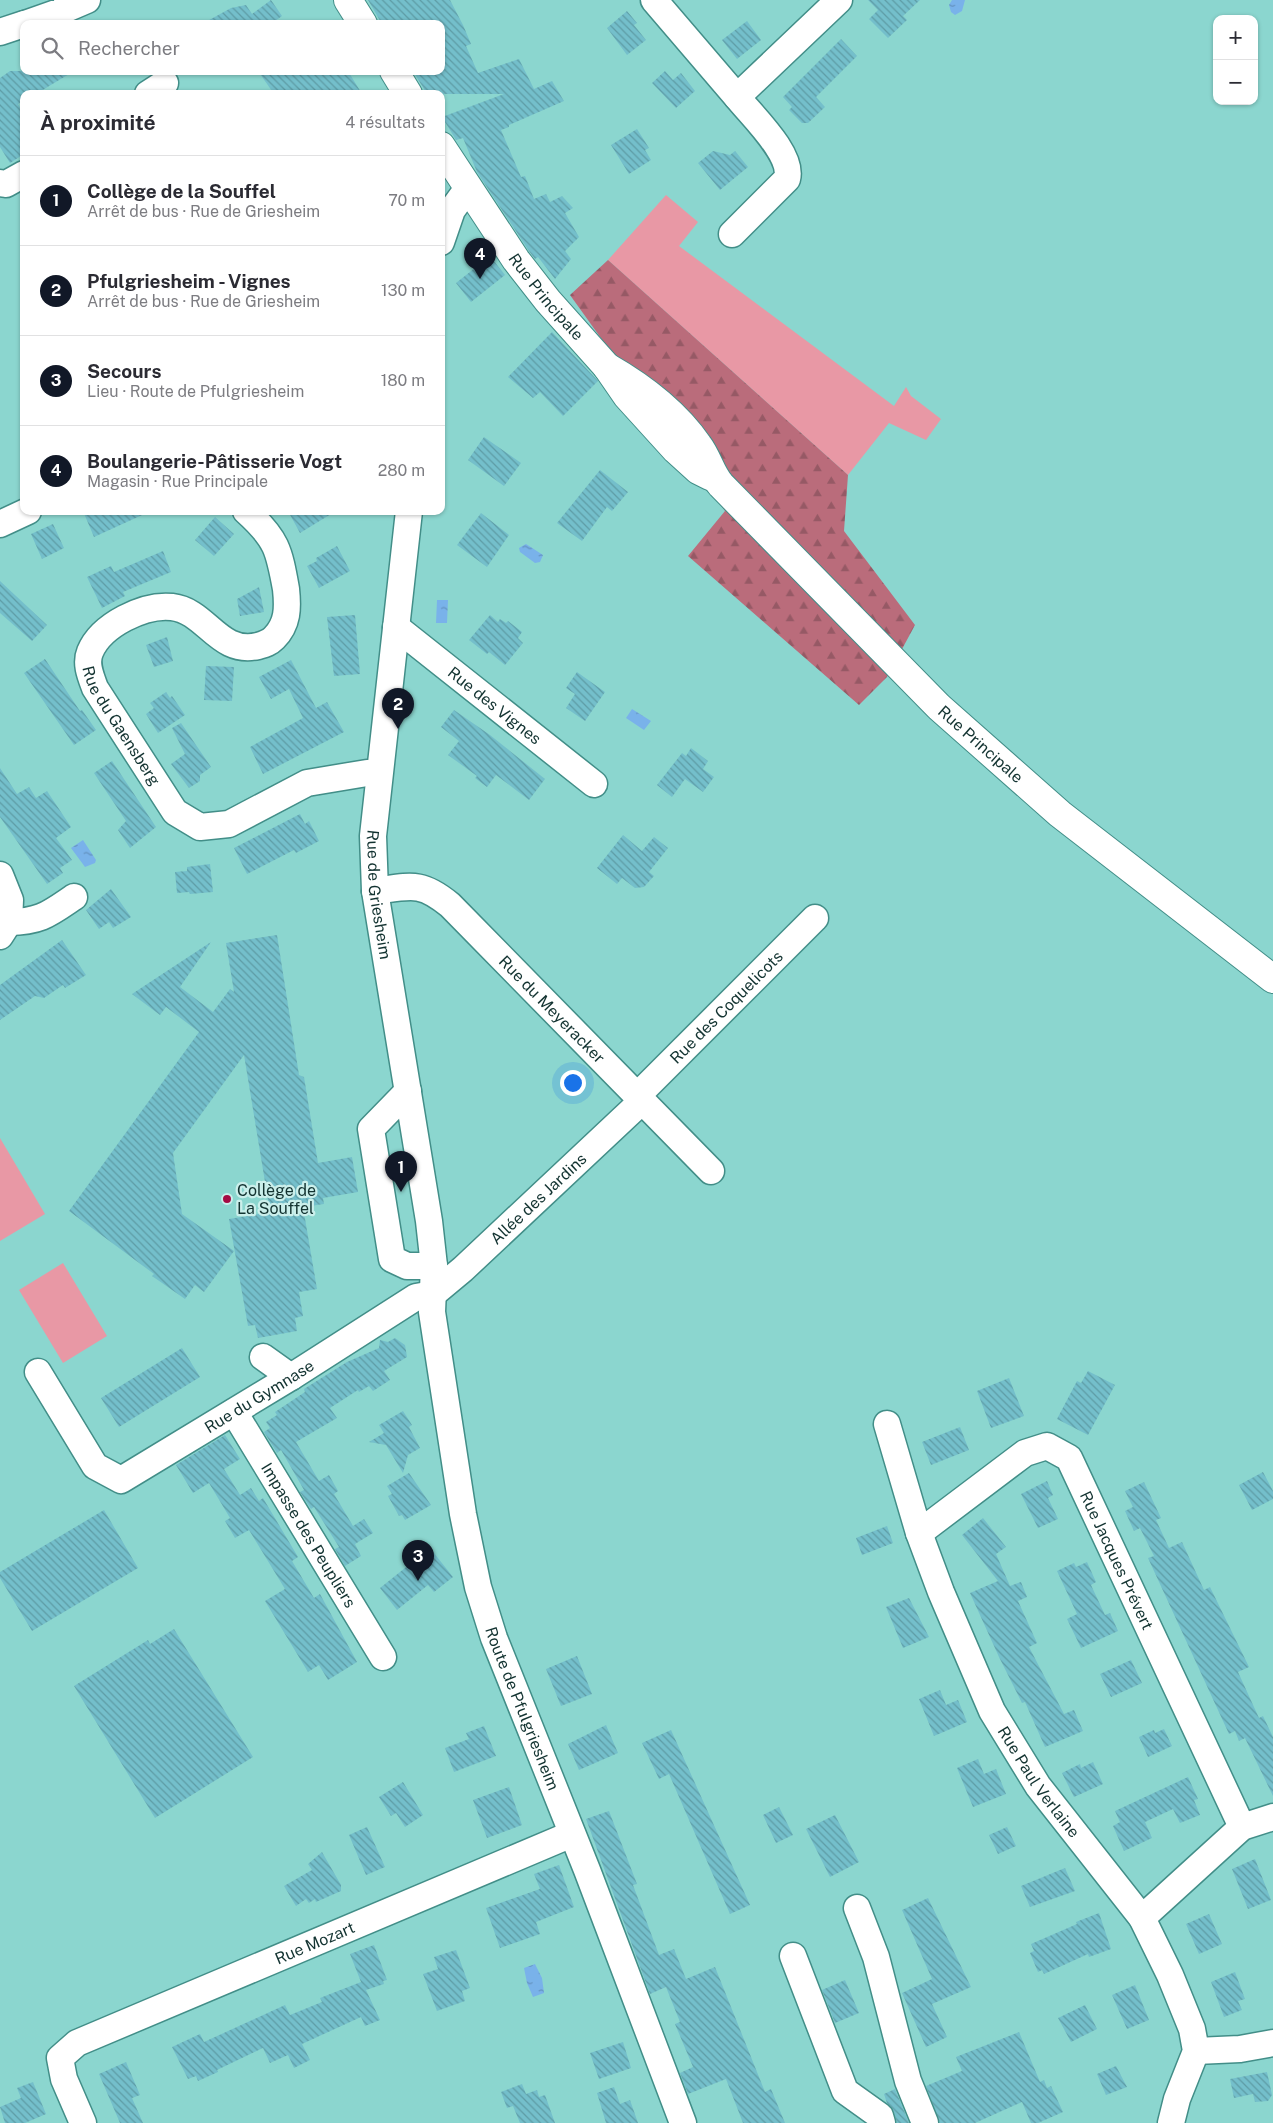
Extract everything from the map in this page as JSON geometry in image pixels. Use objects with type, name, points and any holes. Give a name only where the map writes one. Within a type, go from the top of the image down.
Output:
[{"type":"main road","points":[[348,0],[360,20]]},
{"type":"main road","points":[[396,75],[406,90]]},
{"type":"main road","name":"Rue Principale","points":[[445,152],[516,260],[548,301],[608,367],[650,394],[699,445],[714,478],[939,707],[1060,814],[1273,979]]},
{"type":"street","points":[[36,20],[87,0]]},
{"type":"street","points":[[654,0],[782,152],[789,172],[787,179],[732,234]]},
{"type":"street","points":[[737,97],[839,0]]},
{"type":"street","points":[[0,32],[20,25]]},
{"type":"street","points":[[0,183],[6,184],[20,176]]},
{"type":"street","points":[[445,230],[452,210],[468,188]]},
{"type":"street","points":[[0,524],[20,515]]},
{"type":"street","name":"Rue du Gaensberg","points":[[250,515],[266,529],[280,553],[288,604],[284,629],[269,643],[246,649],[228,644],[196,617],[173,607],[150,609],[120,622],[101,634],[89,653],[88,670],[95,688],[175,812],[200,826],[213,827],[229,824],[307,783],[367,773],[379,774]]},
{"type":"street","name":"Rue de Griesheim","points":[[409,515],[373,836],[375,891],[430,1221],[434,1279]]},
{"type":"street","name":"Rue des Vignes","points":[[396,627],[594,784]]},
{"type":"street","points":[[0,875],[10,900],[5,930],[45,918],[74,897]]},
{"type":"street","name":"Rue du Meyeracker","points":[[375,891],[415,885],[436,893],[450,905],[711,1171]]},
{"type":"street","name":"Rue des Coquelicots","points":[[640,1099],[816,918]]},
{"type":"street","points":[[408,1091],[371,1129],[392,1258],[434,1279]]},
{"type":"street","name":"Allée des Jardins","points":[[434,1279],[463,1269],[640,1099]]},
{"type":"street","name":"Rue du Gymnase","points":[[38,1372],[95,1466],[121,1480],[234,1412],[396,1310],[416,1297],[434,1279]]},
{"type":"street","name":"Route de Pfulgriesheim","points":[[434,1279],[432,1312],[463,1514],[478,1587],[494,1638],[572,1834],[683,2123]]},
{"type":"street","points":[[263,1357],[290,1377]]},
{"type":"street","name":"Impasse des Peupliers","points":[[234,1412],[383,1657]]},
{"type":"street","name":"Rue Paul Verlaine","points":[[887,1424],[919,1533],[940,1592],[992,1711],[1038,1786],[1142,1918],[1170,1975],[1192,2030],[1196,2051]]},
{"type":"street","name":"Rue Jacques Prévert","points":[[919,1533],[1025,1453],[1047,1446],[1069,1458],[1242,1827]]},
{"type":"street","points":[[1142,1918],[1242,1827],[1273,1818]]},
{"type":"street","name":"Rue Mozart","points":[[83,2123],[64,2079],[60,2058],[77,2043],[572,1834]]},
{"type":"street","points":[[857,1908],[876,1957],[908,2081],[925,2123]]},
{"type":"street","points":[[793,1956],[845,2091],[880,2116],[882,2123]]},
{"type":"street","points":[[1171,2123],[1177,2100],[1196,2051],[1240,2049],[1273,2043]]},
{"type":"shaded area","points":[[666,195],[698,222],[679,246],[894,406],[906,387],[911,396],[941,419],[926,440],[889,423],[848,475],[608,260]]},
{"type":"shaded area","points":[[0,1138],[45,1214],[0,1241]]},
{"type":"shaded area","points":[[63,1263],[107,1336],[63,1363],[19,1290]]},
{"type":"green space","points":[[608,260],[848,475],[844,531],[915,625],[887,677],[859,705],[688,556],[725,511],[570,295]]},
{"type":"water","points":[[952,0],[965,0],[962,11],[955,15],[951,12],[949,5]]},
{"type":"water","points":[[526,544],[543,555],[540,562],[535,563],[520,552],[519,548]]},
{"type":"water","points":[[437,600],[448,600],[447,623],[436,623]]},
{"type":"water","points":[[632,709],[651,721],[644,730],[626,718]]},
{"type":"water","points":[[83,840],[96,860],[95,863],[85,867],[71,848]]},
{"type":"water","points":[[535,1964],[542,1978],[544,1993],[533,1997],[527,1983],[524,1968]]},
{"type":"building","points":[[271,0],[282,16],[276,20],[209,20],[231,8],[246,5],[252,14]]},
{"type":"building","points":[[368,0],[450,0],[471,44],[466,46],[478,73],[519,59],[534,89],[552,81],[564,101],[501,130],[521,177],[525,176],[534,199],[546,194],[550,202],[562,196],[573,208],[565,213],[579,237],[565,251],[571,259],[555,279],[538,257],[535,259],[529,251],[477,172],[463,138],[456,140],[445,122],[445,116],[504,94],[445,94],[445,90],[425,90],[415,75],[445,75],[445,20],[380,20]]},
{"type":"building","points":[[868,0],[920,0],[903,16],[907,20],[888,38],[869,19],[878,10]]},
{"type":"building","points":[[627,11],[637,23],[634,25],[646,40],[627,55],[607,28]]},
{"type":"building","points":[[747,21],[761,40],[737,59],[722,40]]},
{"type":"building","points":[[841,39],[857,56],[816,97],[825,107],[808,123],[802,123],[789,110],[792,107],[783,97]]},
{"type":"building","points":[[10,71],[20,71],[20,75],[67,75],[43,90],[20,90],[20,103],[18,104],[20,107],[20,157],[10,163],[0,147],[0,78]]},
{"type":"building","points":[[665,71],[673,80],[681,73],[695,91],[676,108],[652,83]]},
{"type":"building","points":[[261,75],[350,75],[360,90],[271,90]]},
{"type":"building","points":[[637,129],[649,148],[645,150],[651,160],[629,174],[611,145]]},
{"type":"building","points":[[713,151],[730,155],[735,151],[748,167],[720,190],[698,163]]},
{"type":"building","points":[[490,256],[505,275],[471,302],[456,283]]},
{"type":"building","points":[[552,332],[598,381],[563,416],[540,392],[533,398],[508,377]]},
{"type":"building","points":[[484,437],[521,463],[504,486],[468,460]]},
{"type":"building","points":[[600,470],[628,492],[612,511],[607,507],[582,541],[557,523]]},
{"type":"building","points":[[481,513],[509,535],[487,567],[457,545]]},
{"type":"building","points":[[85,515],[142,515],[94,537]]},
{"type":"building","points":[[290,515],[329,515],[300,533]]},
{"type":"building","points":[[215,517],[234,534],[214,556],[195,540]]},
{"type":"building","points":[[53,524],[64,548],[42,559],[31,534]]},
{"type":"building","points":[[337,546],[350,571],[319,588],[307,566],[317,561],[316,558]]},
{"type":"building","points":[[163,551],[171,572],[123,592],[125,596],[102,608],[87,577],[111,566],[114,572]]},
{"type":"building","points":[[0,581],[47,625],[32,641],[0,613]]},
{"type":"building","points":[[259,587],[264,612],[240,616],[237,599]]},
{"type":"building","points":[[355,615],[360,674],[334,676],[327,617]]},
{"type":"building","points":[[490,615],[498,622],[500,619],[506,623],[508,621],[522,632],[518,638],[523,643],[505,665],[489,652],[487,654],[469,640]]},
{"type":"building","points":[[167,637],[173,661],[154,667],[146,645]]},
{"type":"building","points":[[45,659],[80,711],[82,710],[96,730],[74,745],[24,673]]},
{"type":"building","points":[[291,660],[316,708],[327,702],[344,732],[263,774],[250,747],[303,718],[289,689],[271,699],[259,677]]},
{"type":"building","points":[[206,666],[234,667],[232,701],[204,700]]},
{"type":"building","points":[[577,672],[605,692],[585,721],[566,708],[575,694],[566,688]]},
{"type":"building","points":[[166,692],[170,698],[172,696],[185,715],[158,733],[146,714],[154,708],[150,703]]},
{"type":"building","points":[[454,710],[490,735],[545,779],[529,800],[496,775],[487,787],[475,778],[477,776],[448,755],[459,741],[441,727]]},
{"type":"building","points":[[181,723],[211,767],[200,775],[200,781],[189,788],[171,764],[185,754],[172,728]]},
{"type":"building","points":[[691,748],[708,761],[703,769],[714,777],[703,792],[685,779],[672,797],[657,785],[682,753],[686,756]]},
{"type":"building","points":[[112,761],[156,827],[130,848],[118,830],[126,821],[94,773]]},
{"type":"building","points":[[0,768],[17,794],[29,787],[36,798],[47,791],[71,827],[56,838],[72,860],[60,868],[63,873],[47,884],[0,817]]},
{"type":"building","points":[[300,814],[305,824],[309,821],[319,841],[296,853],[294,850],[247,874],[234,848]]},
{"type":"building","points":[[623,835],[642,851],[654,837],[668,848],[649,872],[654,876],[644,887],[635,888],[622,878],[617,884],[597,868]]},
{"type":"building","points":[[210,864],[213,892],[177,893],[175,872],[187,871],[187,867]]},
{"type":"building","points":[[111,889],[131,917],[113,928],[109,922],[99,929],[86,910]]},
{"type":"building","points":[[277,935],[299,1075],[304,1077],[318,1163],[352,1157],[358,1192],[323,1198],[324,1204],[303,1207],[317,1289],[299,1292],[303,1316],[295,1318],[297,1331],[258,1338],[255,1325],[248,1326],[229,1219],[270,1212],[244,1055],[173,1153],[182,1214],[234,1251],[204,1292],[195,1285],[185,1299],[152,1276],[154,1274],[69,1211],[199,1032],[166,1007],[160,1015],[132,994],[211,942],[180,987],[213,1012],[230,989],[234,992],[226,943]]},
{"type":"building","points":[[62,940],[86,975],[65,988],[63,985],[44,998],[35,996],[0,1020],[0,985]]},
{"type":"building","points":[[395,1338],[405,1345],[407,1357],[384,1371],[390,1380],[373,1391],[369,1386],[359,1392],[358,1390],[330,1408],[337,1418],[296,1442],[319,1481],[329,1475],[338,1491],[334,1494],[353,1526],[364,1519],[373,1533],[355,1544],[361,1556],[345,1566],[335,1549],[339,1547],[314,1507],[311,1509],[300,1492],[304,1490],[281,1450],[277,1453],[264,1432],[270,1428],[266,1422],[277,1415],[275,1412],[305,1392],[304,1389],[347,1362],[379,1348],[380,1340],[388,1342]]},
{"type":"building","points":[[182,1348],[200,1377],[119,1427],[101,1398]]},
{"type":"building","points":[[1088,1371],[1115,1385],[1088,1435],[1057,1419],[1077,1381],[1081,1383]]},
{"type":"building","points":[[1009,1378],[1024,1416],[991,1428],[977,1391]]},
{"type":"building","points":[[403,1411],[412,1425],[409,1427],[420,1448],[408,1455],[403,1473],[386,1445],[369,1442],[384,1433],[379,1425]]},
{"type":"building","points":[[960,1427],[969,1450],[931,1465],[922,1442]]},
{"type":"building","points":[[225,1435],[240,1459],[224,1469],[240,1495],[251,1488],[259,1501],[263,1498],[298,1557],[292,1561],[314,1598],[320,1594],[357,1662],[328,1680],[319,1665],[308,1672],[265,1601],[285,1589],[249,1530],[235,1538],[225,1521],[230,1518],[209,1483],[193,1493],[176,1465]]},
{"type":"building","points":[[1263,1472],[1273,1491],[1273,1499],[1252,1510],[1239,1485]]},
{"type":"building","points":[[409,1473],[431,1505],[405,1520],[402,1515],[399,1516],[388,1496],[392,1494],[387,1486]]},
{"type":"building","points":[[1047,1481],[1053,1495],[1048,1498],[1058,1519],[1038,1528],[1021,1494]]},
{"type":"building","points":[[1144,1482],[1161,1518],[1156,1520],[1169,1548],[1182,1542],[1204,1590],[1210,1587],[1249,1667],[1238,1672],[1259,1718],[1263,1716],[1273,1737],[1273,1796],[1245,1738],[1239,1741],[1235,1731],[1229,1734],[1148,1558],[1154,1556],[1140,1528],[1134,1531],[1125,1511],[1133,1507],[1125,1491]]},
{"type":"building","points":[[104,1510],[138,1568],[32,1631],[0,1578],[0,1572]]},
{"type":"building","points":[[983,1518],[1006,1547],[996,1554],[1010,1586],[1021,1582],[1027,1597],[1018,1601],[1037,1643],[1029,1647],[1064,1714],[1074,1710],[1083,1731],[1045,1747],[1025,1702],[1022,1703],[999,1657],[970,1593],[998,1581],[962,1535]]},
{"type":"building","points":[[887,1526],[893,1543],[862,1555],[856,1538]]},
{"type":"building","points":[[430,1548],[453,1577],[434,1592],[428,1585],[397,1610],[380,1588]]},
{"type":"building","points":[[1087,1562],[1096,1582],[1091,1585],[1105,1615],[1110,1613],[1118,1631],[1081,1648],[1067,1619],[1077,1614],[1057,1571],[1074,1563],[1076,1567]]},
{"type":"building","points":[[909,1598],[929,1637],[903,1648],[886,1607]]},
{"type":"building","points":[[174,1629],[253,1757],[155,1818],[74,1686],[148,1640],[150,1644]]},
{"type":"building","points":[[577,1656],[592,1694],[561,1706],[546,1669]]},
{"type":"building","points":[[1131,1660],[1142,1683],[1111,1697],[1100,1674]]},
{"type":"building","points":[[940,1690],[946,1705],[958,1700],[967,1722],[934,1736],[919,1699]]},
{"type":"building","points":[[606,1725],[618,1753],[579,1770],[568,1744]]},
{"type":"building","points":[[484,1726],[496,1756],[454,1772],[445,1748],[469,1739],[466,1733]]},
{"type":"building","points":[[1164,1729],[1172,1746],[1148,1757],[1139,1737],[1154,1730],[1155,1733]]},
{"type":"building","points":[[671,1730],[750,1905],[730,1914],[669,1774],[659,1779],[642,1743]]},
{"type":"building","points":[[978,1759],[984,1774],[996,1769],[1006,1794],[973,1807],[957,1768]]},
{"type":"building","points":[[1093,1762],[1103,1784],[1074,1797],[1062,1773],[1080,1764],[1081,1768]]},
{"type":"building","points":[[1188,1777],[1198,1799],[1194,1800],[1200,1815],[1180,1823],[1173,1809],[1145,1822],[1152,1838],[1124,1851],[1113,1826],[1120,1822],[1115,1811]]},
{"type":"building","points":[[403,1782],[423,1815],[405,1827],[396,1813],[391,1816],[379,1797]]},
{"type":"building","points":[[509,1787],[522,1825],[487,1838],[473,1800]]},
{"type":"building","points":[[779,1807],[793,1835],[776,1843],[763,1815]]},
{"type":"building","points":[[609,1811],[637,1884],[633,1885],[659,1955],[674,1949],[686,1979],[715,1967],[765,2092],[771,2089],[785,2123],[743,2123],[726,2079],[688,2094],[680,2073],[693,2067],[675,2024],[680,2022],[666,1987],[650,1994],[586,1819]]},
{"type":"building","points":[[835,1815],[859,1862],[830,1877],[806,1829]]},
{"type":"building","points":[[367,1827],[385,1867],[366,1875],[349,1835]]},
{"type":"building","points":[[1007,1827],[1016,1846],[998,1854],[989,1835]]},
{"type":"building","points":[[322,1852],[341,1885],[341,1891],[316,1902],[315,1899],[309,1903],[306,1899],[296,1906],[284,1886],[312,1870],[308,1864]]},
{"type":"building","points":[[1255,1859],[1271,1900],[1248,1909],[1232,1869]]},
{"type":"building","points":[[559,1865],[574,1907],[536,1922],[540,1934],[500,1948],[486,1908],[540,1889],[534,1874]]},
{"type":"building","points":[[1065,1868],[1075,1891],[1030,1907],[1021,1886]]},
{"type":"building","points":[[928,1898],[971,1987],[932,2004],[947,2037],[926,2047],[902,1993],[932,1979],[902,1910]]},
{"type":"building","points":[[1099,1913],[1111,1949],[1089,1957],[1088,1954],[1044,1974],[1042,1970],[1038,1972],[1030,1953],[1034,1951],[1031,1944]]},
{"type":"building","points":[[1209,1914],[1222,1944],[1199,1954],[1186,1924]]},
{"type":"building","points":[[374,1945],[387,1980],[383,1981],[384,1984],[366,1990],[380,2020],[365,2026],[361,2017],[302,2044],[310,2060],[294,2068],[288,2055],[270,2063],[263,2048],[198,2081],[196,2076],[188,2079],[172,2047],[200,2034],[204,2042],[285,2005],[290,2015],[322,2002],[320,1998],[361,1982],[350,1954]]},
{"type":"building","points":[[456,1950],[470,1988],[462,1991],[465,2001],[437,2011],[423,1974],[438,1969],[434,1957]]},
{"type":"building","points":[[1235,1972],[1245,1999],[1238,2001],[1242,2010],[1224,2017],[1211,1982]]},
{"type":"building","points":[[845,1980],[859,2013],[835,2023],[822,1990]]},
{"type":"building","points":[[1135,1985],[1149,2020],[1127,2029],[1112,1995]]},
{"type":"building","points":[[1085,2005],[1097,2029],[1071,2042],[1058,2018]]},
{"type":"building","points":[[1019,2032],[1040,2082],[1044,2080],[1047,2088],[1051,2086],[1063,2112],[1038,2123],[1031,2123],[1022,2102],[975,2123],[940,2123],[926,2086],[962,2071],[956,2057]]},
{"type":"building","points":[[623,2042],[631,2068],[599,2079],[590,2053]]},
{"type":"building","points":[[126,2062],[140,2095],[132,2098],[143,2123],[120,2123],[99,2074]]},
{"type":"building","points":[[1116,2066],[1127,2087],[1106,2095],[1097,2074]]},
{"type":"building","points":[[1267,2072],[1272,2095],[1268,2101],[1255,2102],[1253,2094],[1234,2098],[1230,2079]]},
{"type":"building","points":[[33,2082],[46,2114],[25,2123],[5,2123],[0,2107],[21,2098],[17,2088]]},
{"type":"building","points":[[522,2084],[526,2094],[537,2090],[539,2097],[545,2095],[555,2123],[520,2123],[513,2106],[507,2108],[501,2092]]},
{"type":"building","points":[[614,2087],[620,2104],[630,2100],[638,2123],[606,2123],[597,2093]]},
{"type":"building","points":[[895,2089],[909,2123],[897,2123],[894,2112],[887,2103],[884,2094]]},
{"type":"place","name":"Boulangerie-Pâtisserie Vogt","points":[[480,279]]},
{"type":"place","name":"Pfulgriesheim - Vignes","points":[[398,729]]},
{"type":"place","name":"Collège de la Souffel","points":[[401,1192]]},
{"type":"place","name":"Collège de La Souffel","points":[[227,1199]]},
{"type":"place","name":"Secours","points":[[418,1581]]}]
